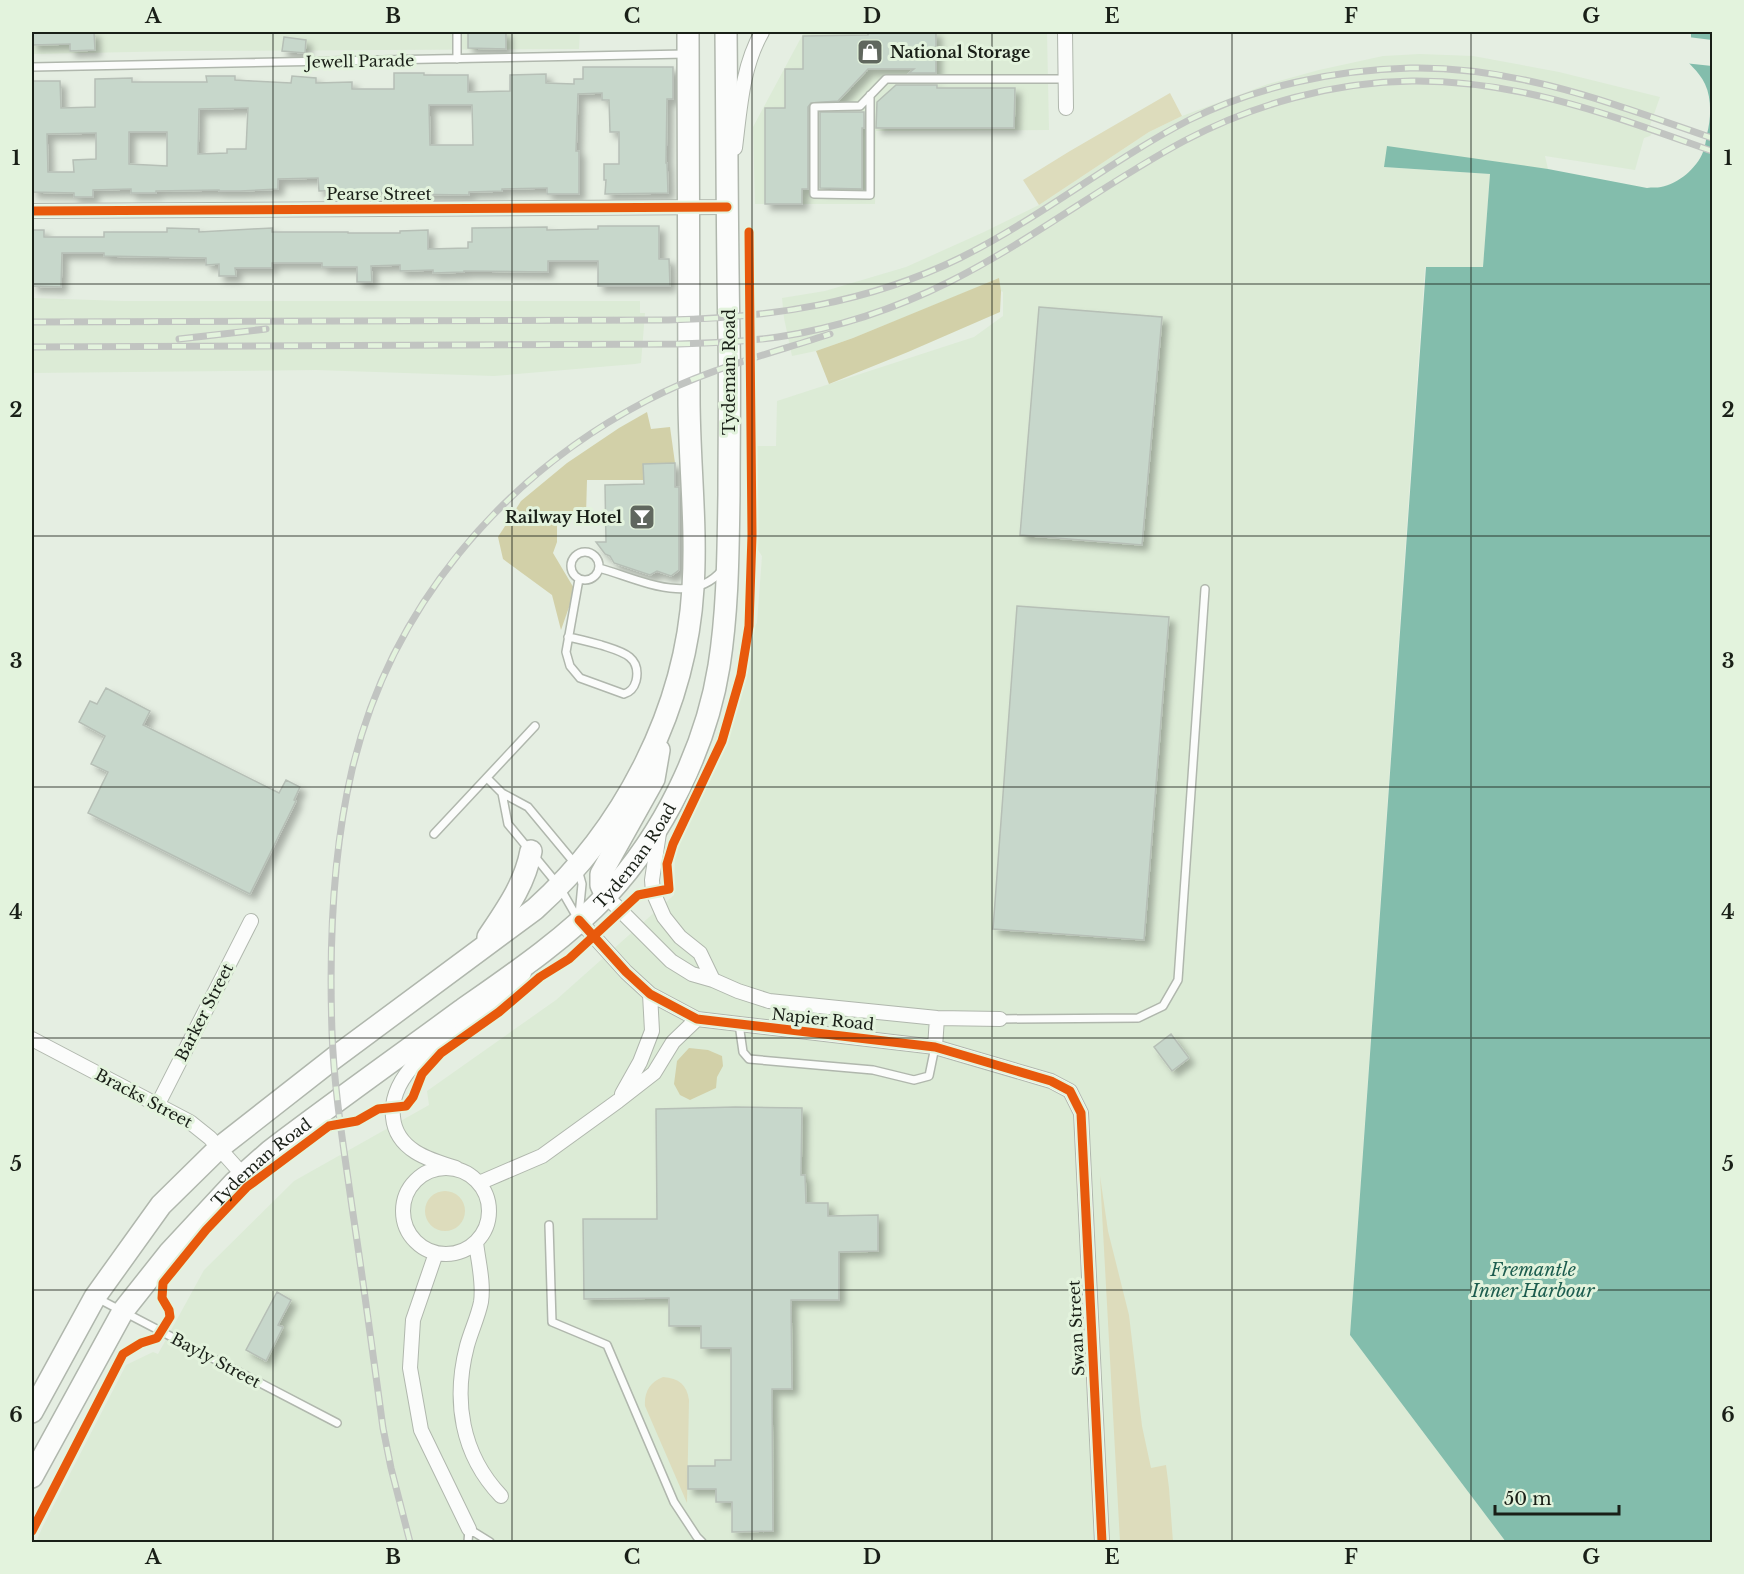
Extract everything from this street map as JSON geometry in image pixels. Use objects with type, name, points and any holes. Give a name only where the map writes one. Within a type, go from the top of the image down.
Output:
[{"type":"main road","points":[[32,1412],[95,1297],[161,1205],[219,1148],[334,1058],[535,909],[577,866],[598,839],[629,794],[647,761],[674,695],[687,644],[693,589],[694,546],[689,413],[688,32]]},
{"type":"main road","name":"Tydeman Road","points":[[32,1478],[123,1311],[169,1253],[243,1175],[270,1151],[534,959],[606,896],[660,825],[690,765],[711,701],[726,610],[730,386],[726,32]]},
{"type":"main road","points":[[606,896],[601,885],[600,874],[654,779],[664,722]]},
{"type":"main road","points":[[480,950],[511,902],[528,869],[531,851]]},
{"type":"street","points":[[727,207],[746,69],[762,32]]},
{"type":"street","points":[[1065,32],[1066,108]]},
{"type":"street","name":"Pearse Street","points":[[32,211],[727,207]]},
{"type":"street","points":[[660,825],[652,879],[653,892],[663,917],[680,937],[700,953],[713,980]]},
{"type":"street","name":"Napier Road","points":[[606,896],[671,961],[692,974],[769,1001],[937,1018],[1000,1019]]},
{"type":"street","name":"Napier Road","points":[[579,920],[626,972],[650,994],[697,1019],[935,1047],[1051,1081],[1070,1090],[1080,1113]]},
{"type":"street","name":"Barker Street","points":[[158,1104],[250,921]]},
{"type":"street","points":[[456,1168],[441,1167],[420,1176],[410,1187],[404,1201],[405,1223],[411,1237],[422,1247],[436,1253],[454,1253],[476,1242],[485,1229],[489,1213],[487,1197],[479,1183],[466,1172],[456,1168],[428,1160],[417,1154],[400,1139],[393,1119],[394,1096],[400,1084],[424,1054],[507,993],[520,980],[534,959]]},
{"type":"street","points":[[618,1101],[640,1062],[652,1031],[650,994]]},
{"type":"street","points":[[935,1047],[937,1018]]},
{"type":"street","points":[[479,1183],[542,1156],[618,1101],[654,1073],[673,1042],[697,1019]]},
{"type":"street","name":"Bracks Street","points":[[32,1039],[158,1104],[201,1129],[243,1175]]},
{"type":"street","name":"Swan Street","points":[[1080,1113],[1102,1542]]},
{"type":"street","points":[[476,1242],[482,1286],[481,1302],[461,1373],[460,1401],[464,1430],[473,1453],[488,1483],[501,1496]]},
{"type":"street","points":[[436,1253],[413,1320],[410,1368],[421,1430],[469,1536]]},
{"type":"lane","points":[[457,32],[457,59]]},
{"type":"lane","name":"Jewell Parade","points":[[32,67],[688,54]]},
{"type":"lane","points":[[870,95],[870,195],[814,194],[814,107],[860,106],[870,95],[886,79],[1065,80]]},
{"type":"lane","points":[[587,551],[598,559],[598,572],[592,578],[579,579],[572,573],[570,563],[579,552],[587,551]]},
{"type":"lane","points":[[599,568],[657,586],[693,589],[708,584],[728,562]]},
{"type":"lane","points":[[568,637],[626,653],[634,662],[637,676],[634,687],[624,694],[580,678],[570,666],[566,652],[568,637],[579,579]]},
{"type":"lane","points":[[1000,1019],[1138,1018],[1163,1006],[1178,980],[1205,589]]},
{"type":"lane","points":[[434,834],[535,726]]},
{"type":"lane","points":[[487,778],[502,793],[528,807],[577,866],[582,884],[579,920]]},
{"type":"lane","points":[[502,793],[508,825],[559,886],[579,920]]},
{"type":"lane","points":[[739,1024],[743,1052],[749,1059],[873,1070],[914,1080],[929,1076],[935,1047]]},
{"type":"lane","points":[[549,1226],[552,1322],[607,1345],[674,1502],[697,1538],[702,1542]]},
{"type":"lane","name":"Bayly Street","points":[[95,1297],[337,1423]]},
{"type":"lane","points":[[469,1536],[490,1542]]},
{"type":"shaded area","points":[[32,32],[580,32],[579,49],[32,54]]},
{"type":"shaded area","points":[[804,32],[1047,32],[1049,130],[876,131],[875,204],[755,204],[753,127]]},
{"type":"shaded area","points":[[1420,54],[1473,56],[1559,72],[1660,97],[1648,131],[1652,133],[1644,138],[1635,170],[1545,156],[1548,169],[1384,167],[1490,174],[1483,267],[1425,267],[1350,1335],[1506,1542],[36,1542],[126,1365],[153,1352],[158,1354],[204,1270],[294,1181],[429,1105],[427,1091],[556,1000],[674,895],[675,852],[687,825],[751,632],[757,623],[762,556],[756,547],[756,446],[776,446],[777,401],[974,337],[1003,316],[1003,292],[998,279],[853,338],[816,351],[792,356],[782,298],[825,291],[906,267],[984,232],[1039,205],[1149,132],[1182,116],[1268,84],[1319,70],[1383,56]]},
{"type":"shaded area","points":[[1170,93],[1182,116],[1149,132],[1039,205],[1023,180]]},
{"type":"shaded area","points":[[999,278],[1000,312],[829,384],[816,351]]},
{"type":"shaded area","points":[[32,298],[124,301],[640,301],[640,313],[645,313],[641,363],[635,364],[494,376],[316,370],[32,373]]},
{"type":"shaded area","points":[[647,412],[651,429],[670,427],[675,463],[644,480],[587,480],[586,515],[557,514],[557,542],[553,553],[575,590],[561,630],[552,595],[503,559],[498,537],[521,501],[567,463]]},
{"type":"shaded area","points":[[689,1048],[708,1050],[722,1056],[723,1066],[717,1077],[716,1088],[690,1100],[680,1095],[674,1084],[677,1061]]},
{"type":"shaded area","points":[[1100,1176],[1108,1231],[1129,1315],[1142,1426],[1151,1468],[1166,1465],[1173,1542],[1120,1542]]},
{"type":"shaded area","points":[[445,1191],[459,1197],[465,1211],[459,1225],[445,1231],[431,1225],[425,1211],[431,1197]]},
{"type":"shaded area","points":[[663,1377],[681,1383],[689,1400],[687,1503],[645,1406],[649,1388]]},
{"type":"water","name":"Fremantle Inner Harbour","points":[[1691,32],[1712,32],[1712,1542],[1506,1542],[1350,1335],[1426,267],[1483,267],[1490,174],[1384,167],[1387,146],[1548,169],[1647,188],[1674,183],[1692,169],[1700,158],[1709,122],[1710,102],[1705,84],[1678,52],[1691,39]]},
{"type":"pier","points":[[1688,37],[1712,40],[1712,66],[1684,63],[1675,54],[1675,50]]},
{"type":"building","points":[[32,32],[94,32],[95,50],[70,51],[70,44],[32,45]]},
{"type":"building","points":[[468,32],[506,32],[506,49],[468,48]]},
{"type":"building","name":"National Storage","points":[[868,32],[936,32],[936,73],[909,73],[914,69],[868,69],[838,101],[811,103],[808,107],[808,189],[802,189],[802,204],[765,204],[765,108],[785,108],[785,69],[803,69],[803,36],[868,35]]},
{"type":"building","points":[[284,37],[306,40],[305,53],[282,51]]},
{"type":"building","points":[[583,67],[673,67],[673,99],[667,99],[668,193],[605,194],[604,164],[619,164],[619,132],[610,132],[609,100],[602,100],[602,93],[578,94],[576,151],[579,151],[579,194],[547,194],[547,188],[502,189],[502,191],[469,192],[469,195],[362,193],[362,190],[319,191],[318,178],[278,179],[278,189],[240,191],[131,193],[131,189],[93,190],[93,197],[74,197],[74,193],[32,192],[32,81],[60,81],[61,108],[95,107],[95,79],[132,78],[132,82],[207,82],[206,76],[235,76],[235,80],[291,83],[292,76],[316,78],[316,83],[352,82],[352,89],[394,89],[394,73],[424,73],[424,75],[468,75],[468,92],[510,91],[510,75],[546,74],[546,83],[574,84],[574,79],[583,79]],"holes":[[[429,105],[472,105],[473,145],[430,145]],[[248,108],[246,149],[227,149],[227,153],[198,154],[199,109]],[[129,132],[167,132],[167,166],[129,164]],[[96,133],[96,159],[73,160],[74,172],[48,172],[47,134]]]},
{"type":"building","points":[[896,85],[937,85],[937,88],[1015,88],[1014,128],[876,128],[877,102]]},
{"type":"building","points":[[820,112],[864,112],[862,189],[820,188]]},
{"type":"building","points":[[598,226],[659,226],[659,259],[669,259],[670,286],[598,286],[598,261],[548,261],[548,272],[433,273],[433,270],[400,271],[400,265],[371,266],[372,282],[357,282],[357,267],[322,267],[322,263],[272,263],[272,268],[235,268],[236,276],[219,276],[219,264],[206,265],[206,258],[62,253],[61,287],[32,286],[32,230],[44,230],[44,237],[104,237],[104,232],[167,232],[167,228],[199,229],[199,232],[272,228],[272,232],[348,233],[400,233],[400,231],[428,230],[428,249],[468,248],[468,242],[472,242],[472,228],[547,227],[547,230],[598,229]]},
{"type":"building","points":[[1039,307],[1162,317],[1142,545],[1020,535]]},
{"type":"building","name":"Railway Hotel","points":[[675,463],[675,487],[679,487],[679,570],[671,576],[657,571],[650,575],[614,563],[596,542],[606,542],[605,485],[644,484],[643,464]]},
{"type":"building","points":[[1017,606],[1169,617],[1144,940],[993,929]]},
{"type":"building","points":[[106,688],[150,711],[143,725],[279,793],[286,780],[300,787],[294,800],[296,801],[250,894],[88,813],[108,772],[91,764],[105,736],[79,722],[90,701],[97,704]]},
{"type":"building","points":[[1171,1034],[1189,1058],[1172,1071],[1154,1047]]},
{"type":"building","points":[[802,1108],[801,1175],[805,1175],[806,1203],[828,1203],[828,1216],[878,1215],[878,1251],[839,1252],[839,1300],[791,1300],[792,1389],[772,1389],[773,1531],[732,1532],[732,1502],[716,1502],[716,1489],[688,1489],[688,1466],[715,1466],[715,1460],[731,1460],[731,1348],[701,1348],[701,1326],[669,1326],[669,1298],[584,1299],[583,1219],[657,1219],[656,1109]]},
{"type":"building","points":[[277,1292],[291,1300],[278,1325],[283,1327],[266,1361],[246,1350]]},
{"type":"railway","points":[[32,322],[668,320],[744,316],[818,305],[890,286],[925,274],[960,258],[1018,225],[1131,153],[1215,108],[1269,89],[1353,72],[1410,68],[1488,73],[1526,80],[1601,100],[1712,138]]},
{"type":"railway","points":[[32,347],[679,344],[753,340],[800,333],[867,316],[951,281],[1010,248],[1154,158],[1238,116],[1324,91],[1382,82],[1452,82],[1528,93],[1602,113],[1712,151]]},
{"type":"railway","points":[[179,339],[266,329]]},
{"type":"railway","points":[[410,1542],[383,1428],[340,1120],[332,1032],[331,966],[336,867],[345,802],[370,711],[394,655],[423,603],[459,554],[499,509],[544,468],[593,432],[668,390],[737,363],[830,334]]},
{"type":"cycle path","points":[[32,211],[727,207]]},
{"type":"cycle path","points":[[32,1531],[123,1354],[141,1343],[157,1338],[170,1317],[162,1298],[163,1283],[206,1230],[247,1187],[329,1126],[357,1121],[378,1109],[406,1106],[413,1097],[422,1074],[441,1053],[499,1012],[540,977],[569,959],[638,895],[669,889],[667,864],[673,844],[722,741],[741,675],[749,626],[752,535],[749,232]]},
{"type":"cycle path","points":[[579,920],[626,972],[650,994],[697,1019],[935,1047],[1051,1081],[1070,1091],[1081,1113],[1102,1542]]},
{"type":"place","name":"National Storage","points":[[870,52]]},
{"type":"place","name":"Railway Hotel","points":[[642,517]]}]
